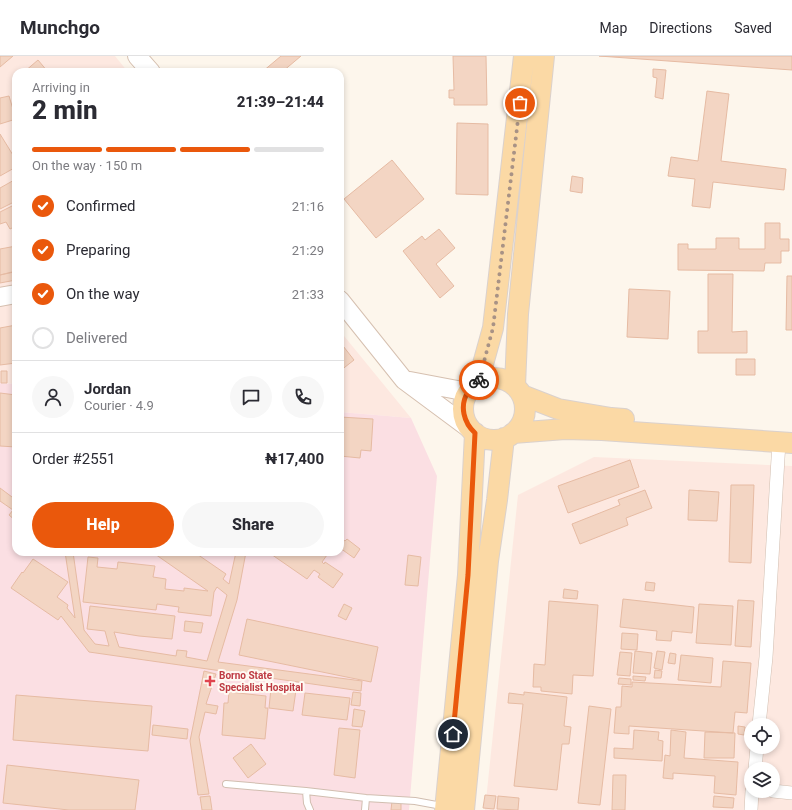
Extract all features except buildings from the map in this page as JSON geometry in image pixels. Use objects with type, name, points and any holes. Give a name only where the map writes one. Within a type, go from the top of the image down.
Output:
[{"type":"main road","points":[[137,56],[148,68]]},
{"type":"main road","points":[[452,809],[468,575],[473,431],[465,420],[463,411],[464,401],[473,387],[490,343],[494,322],[524,56]]},
{"type":"main road","points":[[452,809],[497,500],[509,436],[520,425],[524,416],[525,405],[519,391],[518,314],[544,56]]},
{"type":"main road","points":[[0,297],[12,295]]},
{"type":"main road","points":[[344,305],[404,380],[484,438],[494,440],[509,436],[565,429],[788,439]]},
{"type":"main road","points":[[404,380],[473,387],[486,379],[501,379],[519,391],[558,409],[611,418],[788,439]]},
{"type":"street","points":[[760,718],[788,439]]},
{"type":"street","points":[[780,792],[792,793]]},
{"type":"street","points":[[751,810],[752,798]]},
{"type":"lane","points":[[226,784],[366,798],[415,801],[452,809]]},
{"type":"lane","points":[[306,791],[307,802],[310,810]]},
{"type":"lane","points":[[365,810],[366,798]]},
{"type":"shaded area","points":[[0,56],[115,56],[125,68],[12,68],[12,384],[0,383]]},
{"type":"shaded area","points":[[344,336],[411,418],[344,412]]},
{"type":"shaded area","name":"Borno State Specialist Hospital","points":[[0,383],[12,384],[12,556],[344,556],[344,412],[411,418],[437,476],[409,810],[0,810]]},
{"type":"shaded area","points":[[594,457],[792,466],[792,810],[485,810],[518,495]]},
{"type":"way so far","points":[[479,380],[490,343],[498,296],[520,103]]},
{"type":"place","name":"Borno State Specialist Hospital","points":[[210,681]]},
{"type":"route","points":[[453,734],[468,575],[475,433],[470,429],[465,420],[463,411],[464,401],[468,392],[479,380]]}]
